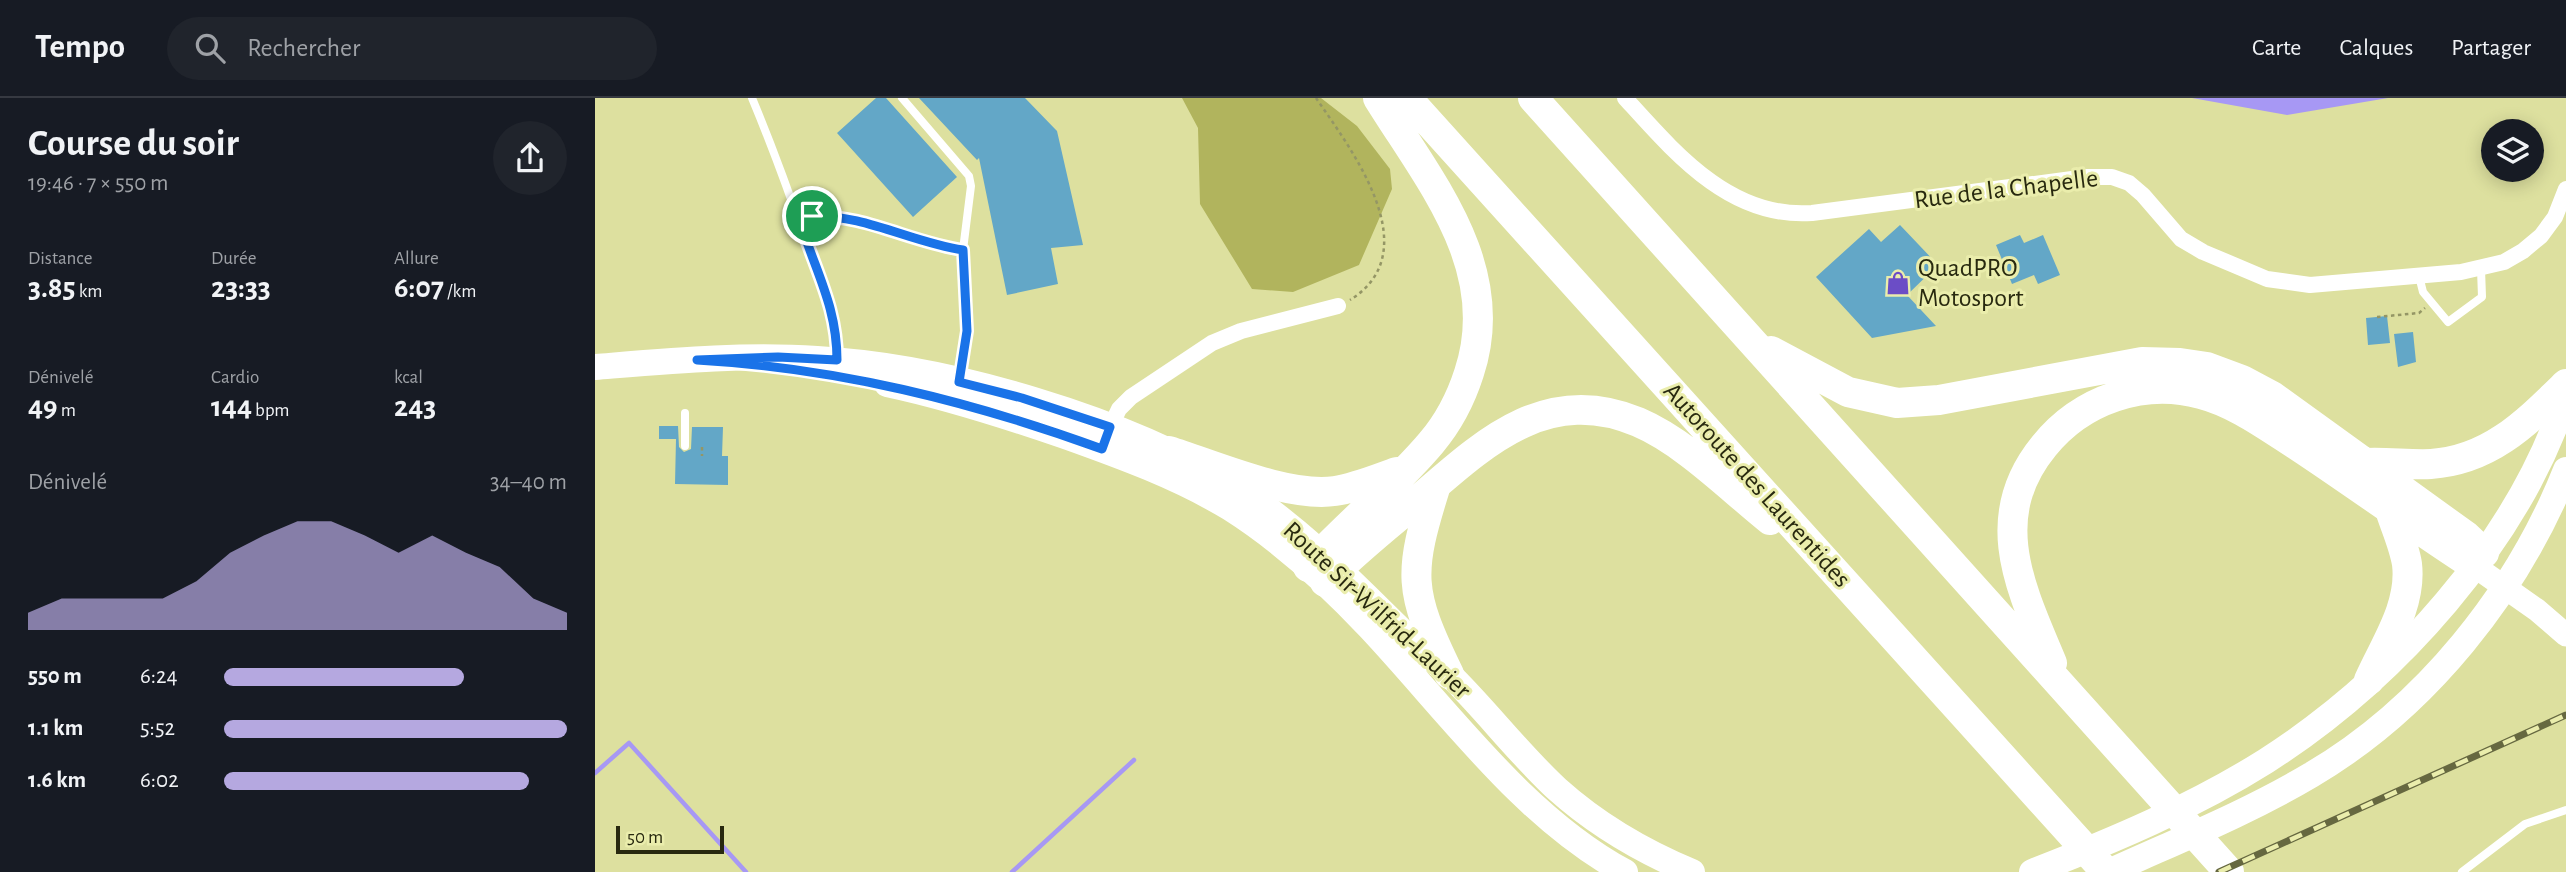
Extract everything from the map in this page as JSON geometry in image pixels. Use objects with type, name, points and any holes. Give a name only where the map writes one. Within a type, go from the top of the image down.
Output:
[{"type":"highway","points":[[1323,567],[1404,470],[1438,434],[1463,390],[1476,352],[1479,304],[1472,265],[1454,219],[1378,98]]},
{"type":"highway","name":"Autoroute des Laurentides","points":[[1408,98],[2108,872]]},
{"type":"highway","points":[[1532,98],[2229,872]]},
{"type":"highway","points":[[1750,339],[1848,392],[1897,403],[1939,400],[2142,362],[2194,365],[2230,374],[2258,388],[2466,536],[2478,559]]},
{"type":"highway","points":[[2366,463],[2442,463],[2485,451],[2523,425],[2566,384]]},
{"type":"highway","points":[[2062,686],[2018,580],[2013,553],[2013,514],[2026,474],[2041,449],[2059,429],[2089,406],[2114,397],[2154,390],[2176,390],[2211,397],[2268,427],[2389,508],[2478,559]]},
{"type":"highway","points":[[1323,567],[1436,485],[1484,444],[1521,423],[1544,415],[1571,411],[1612,414],[1638,422],[1664,437],[1838,575]]},
{"type":"highway","points":[[1169,451],[1272,484],[1310,492],[1344,489],[1404,470]]},
{"type":"highway","points":[[1436,485],[1418,548],[1416,587],[1427,630],[1450,674]]},
{"type":"highway","points":[[2369,680],[2402,610],[2407,587],[2406,557],[2389,508]]},
{"type":"main road","name":"Route Sir-Wilfrid-Laurier","points":[[595,367],[697,360],[788,367],[837,367],[957,391],[1106,438],[1169,451],[1238,489],[1323,567],[1450,674],[1566,796],[1618,834],[1692,872]]},
{"type":"main road","points":[[2032,872],[2165,815],[2234,780],[2310,730],[2369,680],[2427,623],[2478,559],[2527,485],[2566,395]]},
{"type":"main road","name":"Route Sir-Wilfrid-Laurier","points":[[1106,438],[1212,498],[1323,567],[1519,790],[1584,846],[1625,872]]},
{"type":"main road","points":[[2108,872],[2312,775],[2350,749],[2425,685],[2473,630],[2505,587],[2544,519],[2566,470]]},
{"type":"street","name":"Rue de la Chapelle","points":[[1625,98],[1693,169],[1737,198],[1774,212],[1812,213],[2087,177],[2112,177],[2136,188],[2181,239],[2219,260],[2267,279],[2296,285],[2419,276],[2481,269],[2504,262],[2532,245],[2555,216],[2566,189]]},
{"type":"street","points":[[1106,438],[1119,409],[1131,397],[1212,342],[1241,331],[1338,306]]},
{"type":"street","points":[[2478,559],[2505,587],[2566,635]]},
{"type":"lane","points":[[752,98],[832,308],[836,325],[837,367]]},
{"type":"lane","points":[[902,98],[969,176],[971,186],[963,250],[967,331],[957,391]]},
{"type":"lane","points":[[800,221],[812,216],[837,218],[928,244],[963,250]]},
{"type":"lane","points":[[2419,276],[2423,292],[2448,322],[2482,297],[2481,269]]},
{"type":"lane","points":[[685,413],[685,446]]},
{"type":"lane","points":[[2462,872],[2525,824],[2566,810]]},
{"type":"path","points":[[1316,98],[1366,173],[1376,195],[1382,222],[1383,250],[1374,276],[1353,299],[1338,306]]},
{"type":"path","points":[[2377,317],[2419,313]]},
{"type":"path","points":[[702,447],[702,456]]},
{"type":"green space","points":[[1182,98],[1321,98],[1357,126],[1390,169],[1392,189],[1359,265],[1293,292],[1252,289],[1200,204],[1198,128]]},
{"type":"shaded area","points":[[2192,98],[2388,98],[2287,115]]},
{"type":"building","points":[[876,98],[886,98],[957,177],[913,217],[837,133]]},
{"type":"building","points":[[919,98],[1025,98],[1057,131],[1083,245],[1051,248],[1058,284],[1007,295],[979,158],[977,160]]},
{"type":"building","points":[[1900,225],[1938,265],[1907,295],[1936,326],[1872,338],[1816,277],[1869,229],[1881,242]]},
{"type":"building","points":[[2020,235],[2024,243],[2043,235],[2060,275],[2038,284],[2034,275],[2012,284],[1996,245]]},
{"type":"building","points":[[2387,316],[2390,343],[2368,345],[2366,318]]},
{"type":"building","points":[[2413,332],[2416,362],[2398,367],[2394,334]]},
{"type":"building","points":[[659,426],[678,426],[679,447],[684,452],[691,449],[692,427],[723,427],[722,456],[728,456],[728,485],[675,484],[676,439],[659,439]]},
{"type":"waterway","points":[[595,773],[629,743],[746,872]]},
{"type":"waterway","points":[[1012,872],[1134,760]]},
{"type":"railway","points":[[2219,872],[2566,715]]},
{"type":"place","name":"QuadPRO Motosport","points":[[1898,283]]},
{"type":"route","points":[[812,216],[837,218],[928,244],[963,250],[967,331],[959,382],[1022,398],[1110,427],[1102,449],[985,410],[907,388],[788,367],[697,360],[778,357],[837,360],[836,325],[832,308],[800,221],[812,216]]}]
